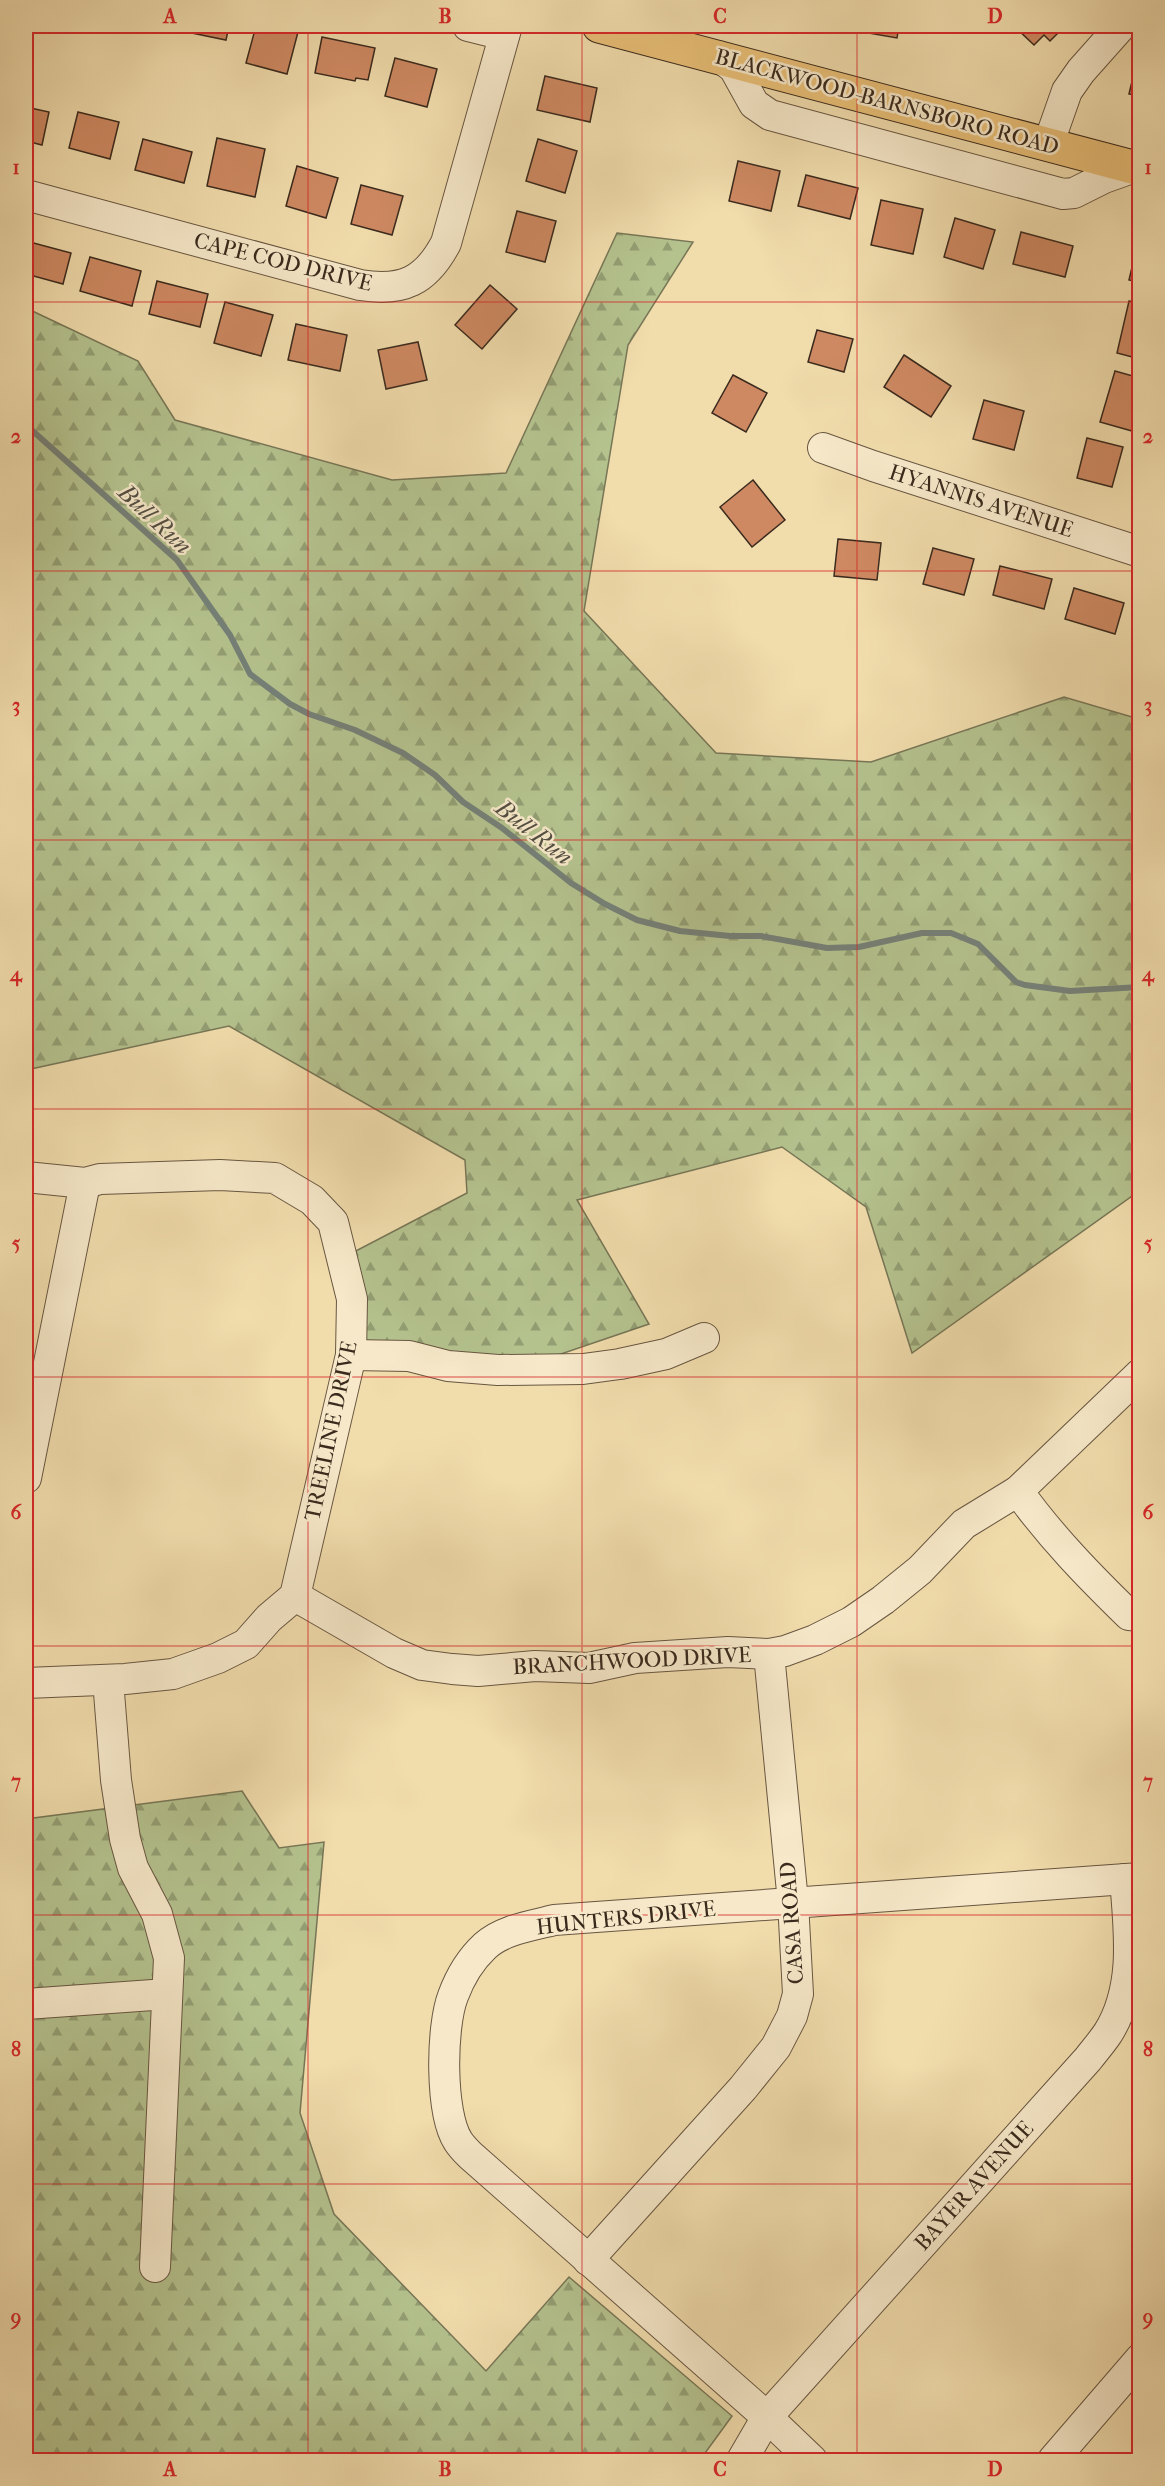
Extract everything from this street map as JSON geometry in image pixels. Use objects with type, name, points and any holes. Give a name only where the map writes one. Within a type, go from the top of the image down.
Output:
[{"type":"main road","name":"BLACKWOOD-BARNSBORO ROAD","points":[[600,26],[1137,168]]},
{"type":"street","points":[[468,26],[505,30]]},
{"type":"street","points":[[1048,145],[1067,91],[1081,71],[1121,26]]},
{"type":"street","name":"CAPE COD DRIVE","points":[[26,195],[360,285],[377,288],[396,286],[428,271],[446,243],[505,30]]},
{"type":"street","points":[[718,56],[734,68],[754,104],[770,115],[996,176],[1064,194],[1074,193],[1104,178],[1137,168]]},
{"type":"street","name":"HYANNIS AVENUE","points":[[823,448],[1140,552]]},
{"type":"street","name":"TREELINE DRIVE","points":[[26,1177],[85,1183],[100,1179],[220,1174],[275,1178],[312,1200],[333,1222],[352,1299],[351,1355],[295,1596]]},
{"type":"street","points":[[26,1478],[85,1183]]},
{"type":"street","points":[[351,1355],[409,1356],[448,1366],[488,1369],[583,1369],[666,1354],[704,1338]]},
{"type":"street","name":"BRANCHWOOD DRIVE","points":[[295,1596],[394,1653],[422,1665],[452,1669],[478,1671],[534,1666],[589,1668],[635,1658],[728,1652],[769,1654],[815,1640],[851,1622],[883,1600],[920,1570],[964,1524],[1018,1491],[1140,1374]]},
{"type":"street","points":[[1018,1491],[1083,1571],[1130,1615],[1140,1616]]},
{"type":"street","points":[[26,1683],[108,1680],[173,1674],[218,1658],[246,1644],[269,1618],[295,1596]]},
{"type":"street","name":"CASA ROAD","points":[[588,2260],[743,2088],[776,2047],[792,2016],[798,1994],[793,1902],[769,1654]]},
{"type":"street","points":[[108,1680],[116,1779],[125,1839],[133,1868],[157,1914],[169,1958],[155,2268]]},
{"type":"street","name":"HUNTERS DRIVE","points":[[812,2460],[767,2416],[470,2155],[457,2140],[446,2106],[444,2052],[452,1998],[469,1963],[487,1944],[508,1933],[554,1920],[1132,1878]]},
{"type":"street","name":"BAYER AVENUE","points":[[742,2460],[767,2416],[1088,2059],[1108,2033],[1126,1989],[1132,1878]]},
{"type":"street","points":[[26,2004],[167,1994]]},
{"type":"street","points":[[1053,2460],[1140,2359]]},
{"type":"green space","points":[[617,233],[693,242],[628,345],[584,611],[716,753],[871,762],[1064,697],[1139,719],[1139,1191],[912,1353],[866,1207],[782,1147],[577,1200],[649,1324],[499,1375],[359,1352],[352,1253],[467,1193],[465,1160],[229,1026],[26,1070],[26,308],[138,361],[175,420],[392,480],[506,473]]},
{"type":"green space","points":[[242,1791],[279,1848],[324,1842],[300,2113],[334,2214],[486,2371],[569,2277],[732,2416],[700,2460],[26,2460],[26,1819]]},
{"type":"building","points":[[173,26],[229,26],[226,40],[172,29]]},
{"type":"building","points":[[256,26],[274,26],[298,32],[287,74],[246,63]]},
{"type":"building","points":[[828,26],[899,26],[897,38]]},
{"type":"building","points":[[1014,26],[1065,26],[1050,41],[1044,35],[1034,45]]},
{"type":"building","points":[[322,37],[375,48],[368,80],[356,78],[355,81],[315,73]]},
{"type":"building","points":[[395,58],[437,69],[427,107],[385,96]]},
{"type":"building","points":[[1136,65],[1140,66],[1140,96],[1129,94]]},
{"type":"building","points":[[545,76],[597,88],[590,122],[537,110]]},
{"type":"building","points":[[26,107],[49,112],[42,145],[26,141]]},
{"type":"building","points":[[78,112],[119,122],[110,159],[69,148]]},
{"type":"building","points":[[217,138],[265,149],[255,197],[207,186]]},
{"type":"building","points":[[143,139],[192,152],[184,183],[135,170]]},
{"type":"building","points":[[538,139],[577,151],[565,193],[526,181]]},
{"type":"building","points":[[738,161],[780,171],[771,211],[729,201]]},
{"type":"building","points":[[297,166],[338,178],[326,218],[286,206]]},
{"type":"building","points":[[806,175],[858,188],[850,219],[798,206]]},
{"type":"building","points":[[361,185],[403,196],[392,235],[351,224]]},
{"type":"building","points":[[881,200],[923,209],[913,254],[871,245]]},
{"type":"building","points":[[517,211],[556,221],[545,262],[506,252]]},
{"type":"building","points":[[955,218],[995,230],[983,269],[944,257]]},
{"type":"building","points":[[1021,232],[1073,246],[1065,277],[1013,264]]},
{"type":"building","points":[[1140,238],[1140,282],[1129,280]]},
{"type":"building","points":[[26,241],[71,253],[63,284],[26,274]]},
{"type":"building","points":[[90,257],[141,271],[132,306],[80,291]]},
{"type":"building","points":[[157,281],[208,294],[200,327],[149,314]]},
{"type":"building","points":[[490,285],[517,309],[482,349],[455,325]]},
{"type":"building","points":[[1129,301],[1140,303],[1140,359],[1117,353]]},
{"type":"building","points":[[225,302],[273,315],[261,356],[214,343]]},
{"type":"building","points":[[296,324],[347,335],[340,371],[288,360]]},
{"type":"building","points":[[817,330],[853,339],[844,372],[808,362]]},
{"type":"building","points":[[418,342],[427,380],[386,389],[378,350]]},
{"type":"building","points":[[904,355],[951,386],[931,417],[884,387]]},
{"type":"building","points":[[1115,371],[1140,378],[1140,406],[1132,431],[1100,422]]},
{"type":"building","points":[[733,375],[767,393],[746,432],[712,413]]},
{"type":"building","points":[[984,400],[1024,411],[1014,450],[973,439]]},
{"type":"building","points":[[1087,438],[1123,447],[1112,487],[1077,478]]},
{"type":"building","points":[[753,480],[785,520],[752,547],[720,507]]},
{"type":"building","points":[[838,539],[881,543],[877,580],[834,576]]},
{"type":"building","points":[[933,548],[974,559],[964,595],[923,584]]},
{"type":"building","points":[[1000,566],[1052,579],[1044,609],[993,595]]},
{"type":"building","points":[[1074,588],[1124,603],[1115,634],[1065,619]]},
{"type":"waterway","name":"Bull Run","points":[[26,425],[177,560],[230,635],[250,674],[290,704],[309,714],[355,730],[403,753],[435,775],[463,802],[502,828],[571,883],[605,904],[637,920],[680,931],[730,936],[761,936],[827,948],[859,947],[922,933],[951,933],[978,944],[1016,982],[1025,985],[1070,991],[1140,987]]}]
